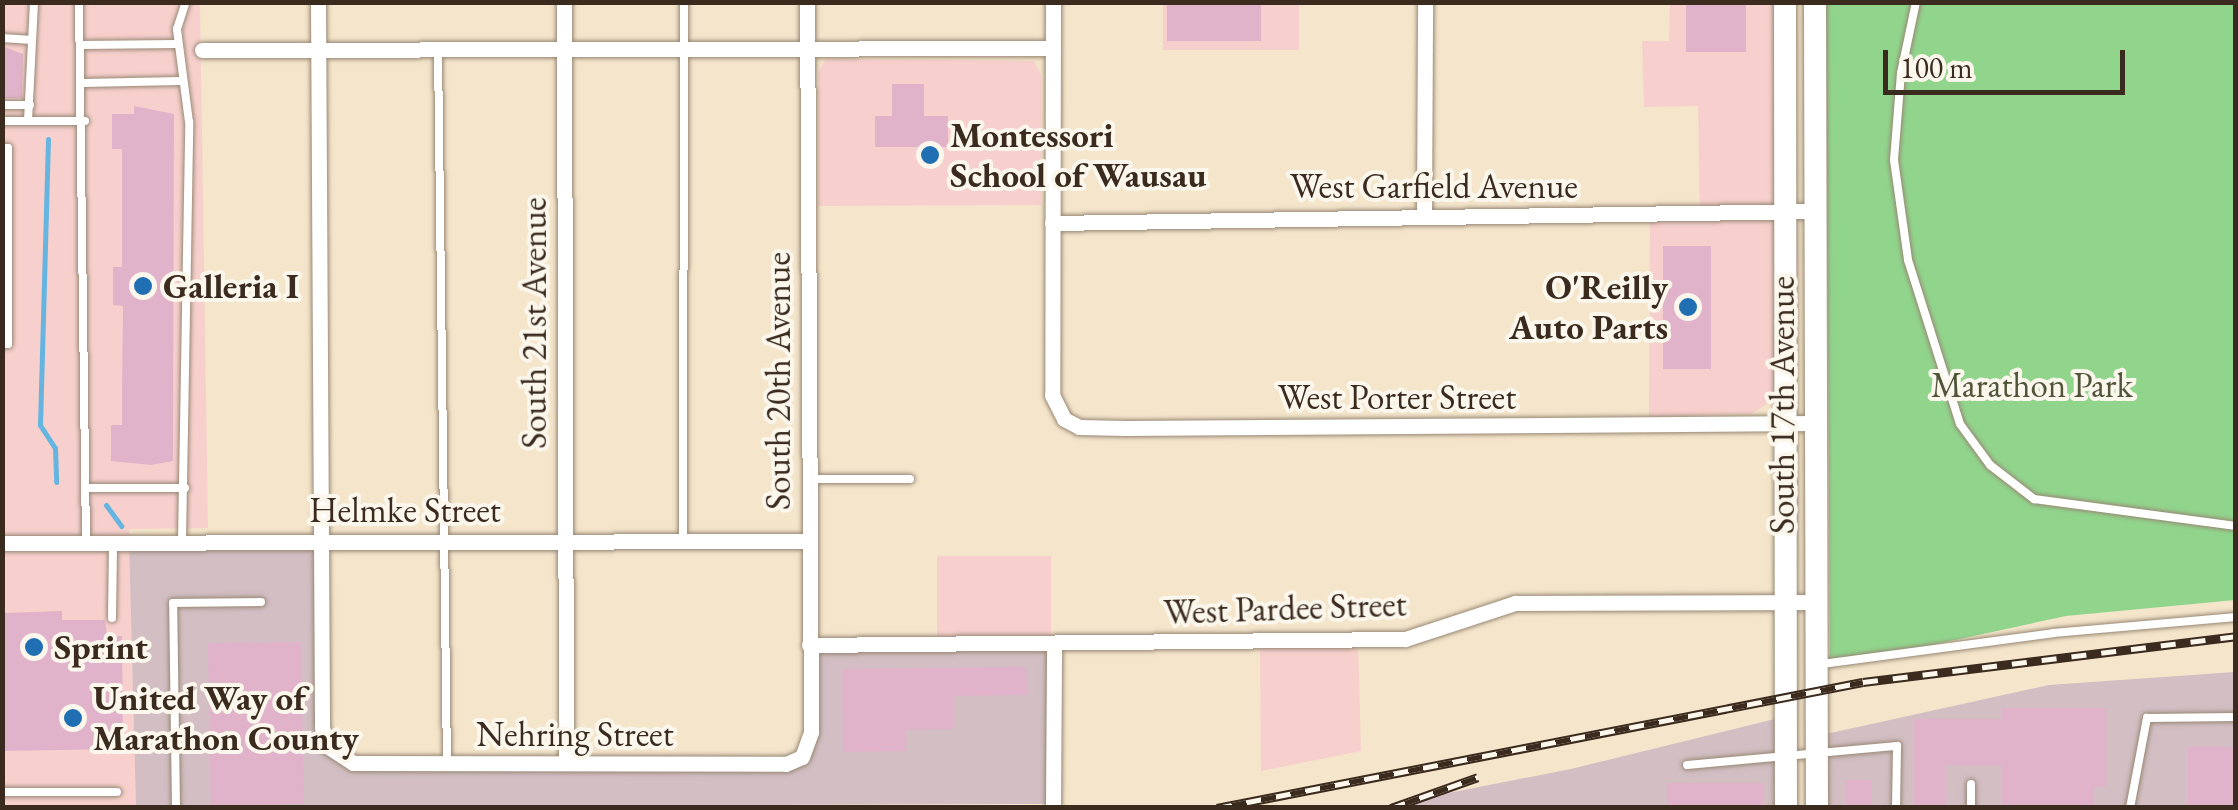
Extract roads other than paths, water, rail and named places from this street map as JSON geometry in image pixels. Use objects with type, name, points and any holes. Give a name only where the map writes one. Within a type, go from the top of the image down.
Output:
[{"type":"main road","name":"South 17th Avenue","points":[[1785,2],[1786,808]]},
{"type":"main road","name":"South 17th Avenue","points":[[1815,2],[1816,808]]},
{"type":"street","points":[[318,2],[322,540]]},
{"type":"street","name":"South 21st Avenue","points":[[564,2],[566,764]]},
{"type":"street","name":"South 20th Avenue","points":[[802,757],[811,732],[807,2]]},
{"type":"street","name":"West Porter Street","points":[[1053,2],[1052,396],[1064,419],[1079,427],[1817,423]]},
{"type":"street","points":[[1424,215],[1425,2]]},
{"type":"street","points":[[202,50],[1053,48]]},
{"type":"street","name":"West Garfield Avenue","points":[[1052,224],[1816,211]]},
{"type":"street","name":"Nehring Street","points":[[322,540],[322,727],[327,746],[345,761],[786,764],[802,757]]},
{"type":"street","name":"Helmke Street","points":[[2,543],[808,541]]},
{"type":"street","name":"West Pardee Street","points":[[809,644],[1405,640],[1514,603],[1818,602]]},
{"type":"street","points":[[1053,804],[1054,644]]},
{"type":"lane","points":[[28,121],[34,2]]},
{"type":"lane","points":[[79,2],[85,121],[86,542]]},
{"type":"lane","points":[[182,541],[188,122],[177,44],[186,2]]},
{"type":"lane","points":[[684,2],[684,541]]},
{"type":"lane","points":[[1916,2],[1901,73],[1894,160],[1908,260],[1960,424],[1990,465],[2034,499],[2236,526]]},
{"type":"lane","points":[[2,38],[32,40]]},
{"type":"lane","points":[[80,45],[177,44]]},
{"type":"lane","points":[[438,50],[446,763]]},
{"type":"lane","points":[[83,83],[180,80]]},
{"type":"lane","points":[[2,104],[30,105]]},
{"type":"lane","points":[[2,122],[85,121]]},
{"type":"lane","points":[[2,148],[8,148],[8,344],[2,344]]},
{"type":"lane","points":[[808,479],[910,479]]},
{"type":"lane","points":[[86,488],[185,488]]},
{"type":"lane","points":[[112,618],[113,542]]},
{"type":"lane","points":[[176,808],[173,603],[262,602]]},
{"type":"lane","points":[[1818,664],[2053,633],[2236,617]]},
{"type":"lane","points":[[2130,808],[2147,718],[2236,718]]},
{"type":"lane","points":[[1687,765],[1897,746],[1896,808]]},
{"type":"lane","points":[[1971,784],[1971,808]]},
{"type":"lane","points":[[2,792],[117,792]]},
{"type":"waterway","points":[[48,139],[40,425],[55,448],[56,482]]},
{"type":"waterway","points":[[106,505],[121,526]]},
{"type":"railway","points":[[1217,808],[1863,682],[2236,636]]},
{"type":"railway","points":[[1391,808],[1478,777]]},
{"type":"place","name":"Montessori School of Wausau","points":[[930,155]]},
{"type":"place","name":"Galleria I","points":[[143,286]]},
{"type":"place","name":"O'Reilly Auto Parts","points":[[1688,307]]},
{"type":"place","name":"Sprint","points":[[34,647]]},
{"type":"place","name":"United Way of Marathon County","points":[[73,718]]},
{"type":"park label","name":"Marathon Park","points":[[2032,385]]}]
